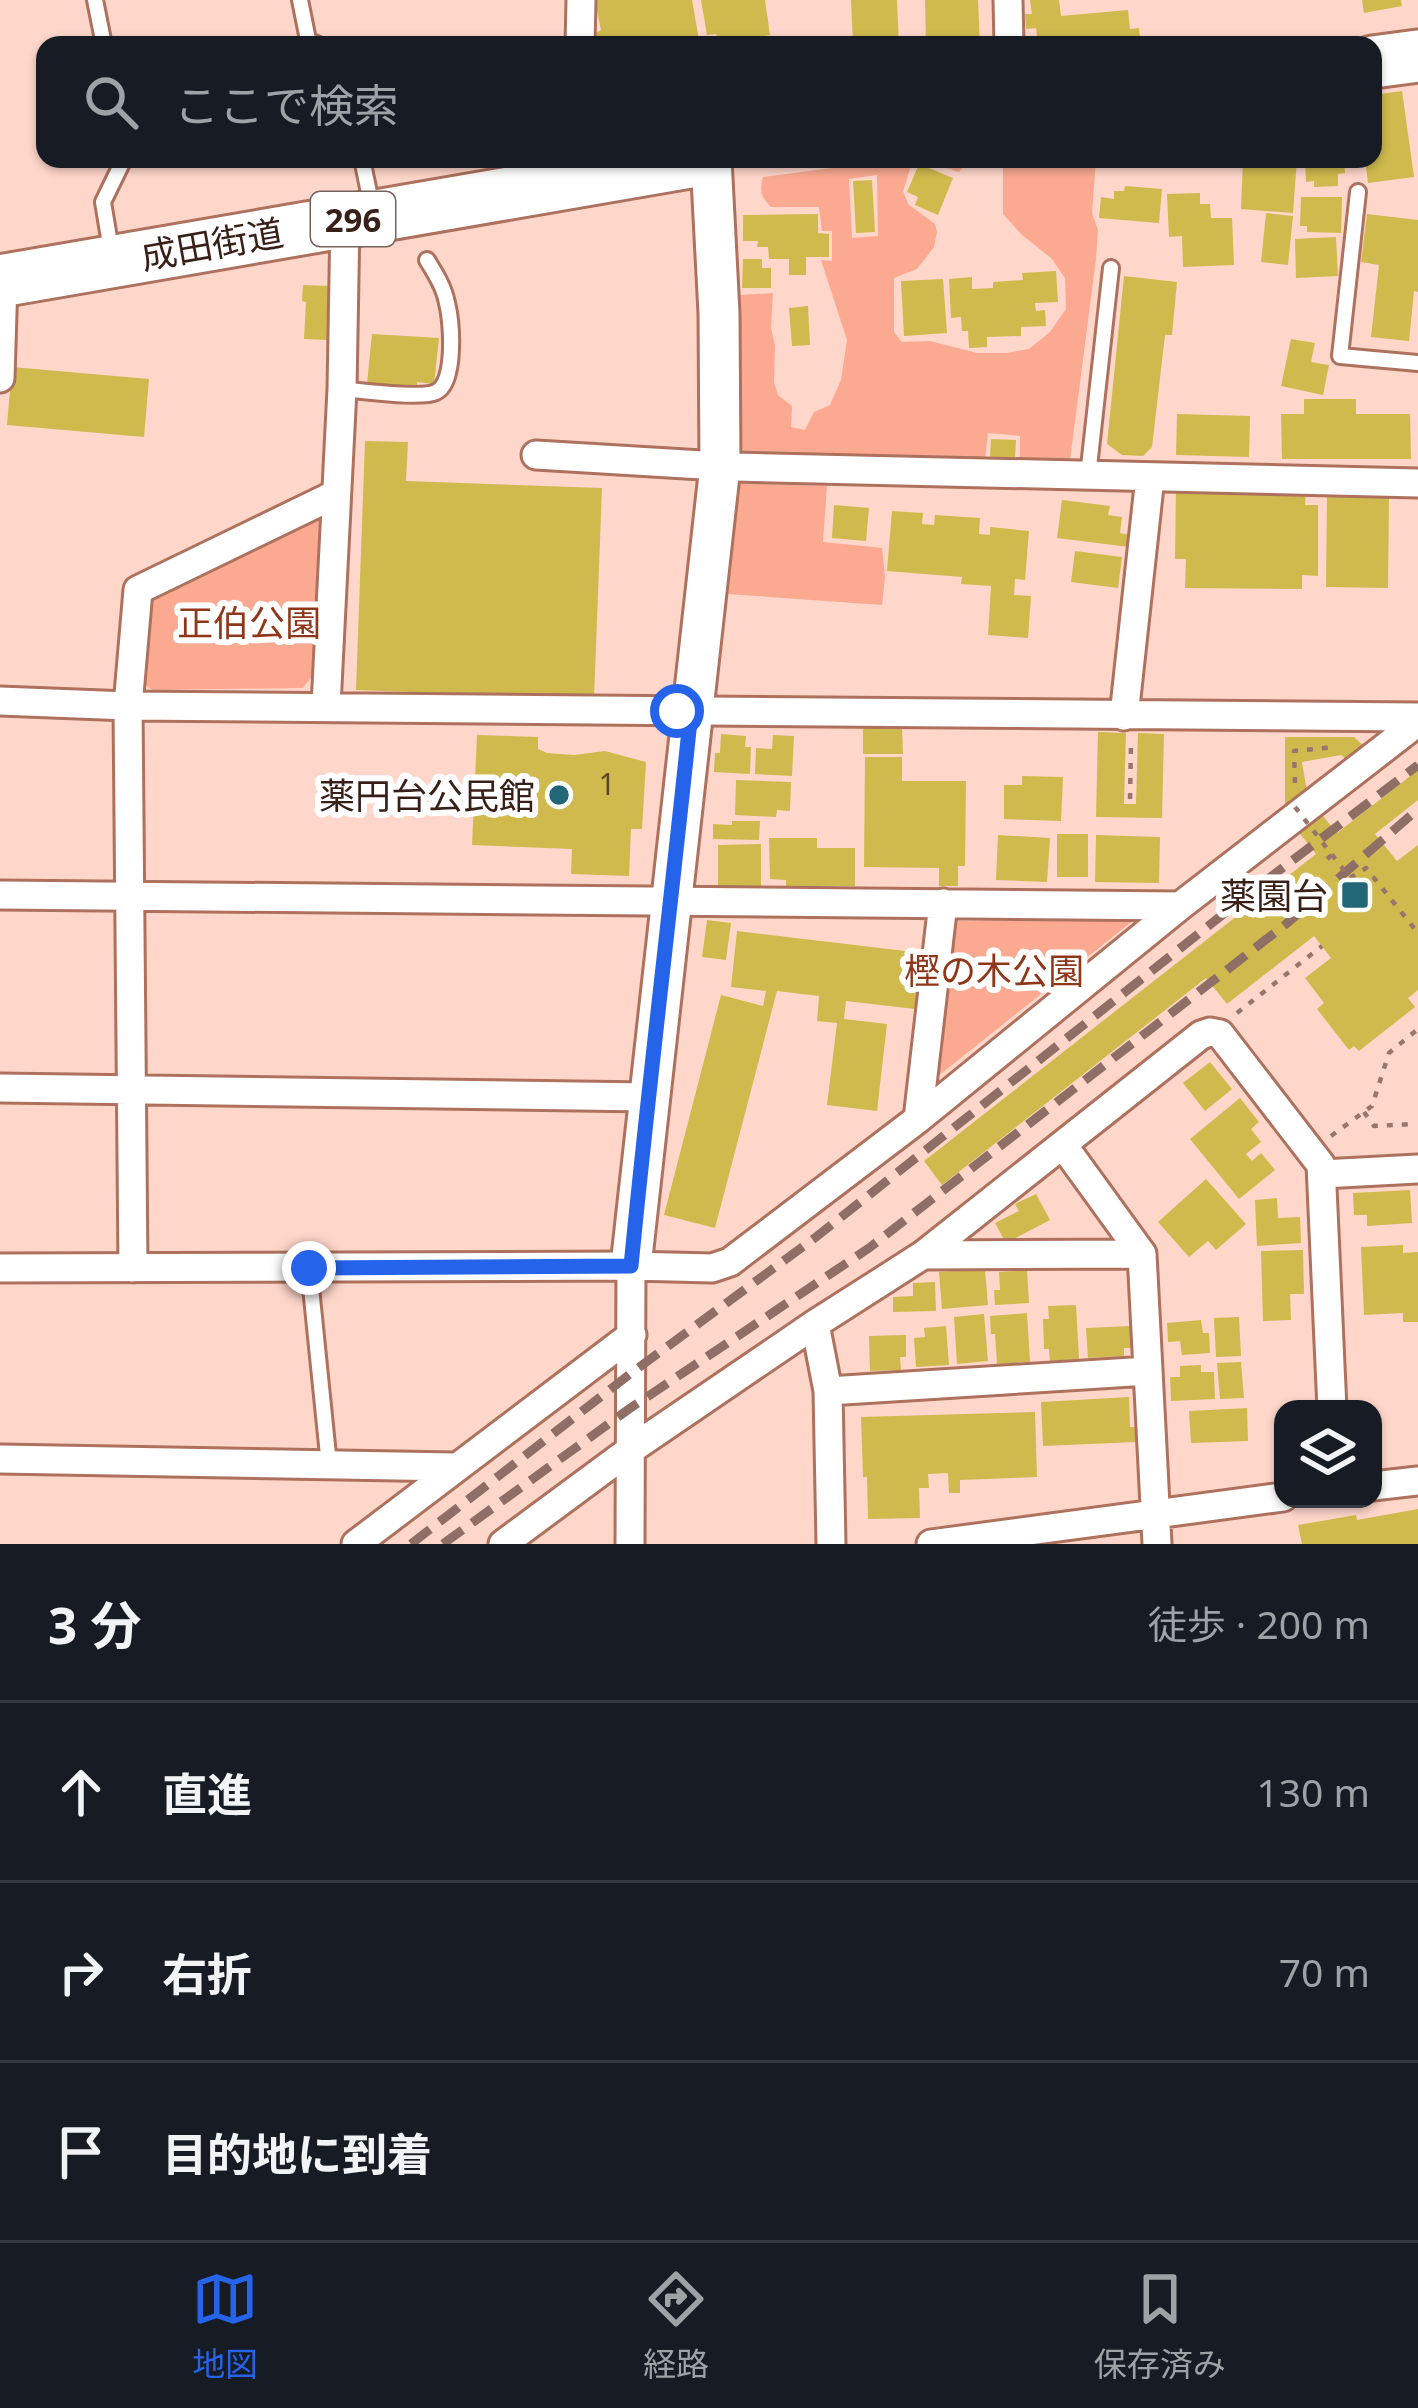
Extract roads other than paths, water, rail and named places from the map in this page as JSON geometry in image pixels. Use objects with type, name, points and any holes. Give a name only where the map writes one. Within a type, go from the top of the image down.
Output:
[{"type":"highway","points":[[1382,61],[1418,56]]},
{"type":"highway","name":"成田街道","points":[[1,280],[360,218],[579,170]]},
{"type":"street","points":[[580,36],[581,0]]},
{"type":"street","points":[[1008,0],[1009,36]]},
{"type":"street","points":[[630,1544],[631,1266],[719,466],[718,313],[710,168]]},
{"type":"street","points":[[326,706],[342,389],[360,218]]},
{"type":"street","points":[[0,378],[1,280]]},
{"type":"street","points":[[536,455],[719,466],[1418,483]]},
{"type":"street","points":[[1127,716],[1150,477]]},
{"type":"street","points":[[133,1268],[128,706],[138,590],[336,494]]},
{"type":"street","points":[[0,700],[128,706],[1418,720]]},
{"type":"street","points":[[0,1268],[712,1268],[730,1262],[918,1119],[1418,720]]},
{"type":"street","points":[[0,895],[1180,906]]},
{"type":"street","points":[[918,1119],[943,903]]},
{"type":"street","points":[[503,1544],[629,1450],[923,1256],[1210,1032],[1220,1034],[1322,1165],[1332,1400]]},
{"type":"street","points":[[0,1088],[647,1097]]},
{"type":"street","points":[[1063,1145],[1142,1254],[1156,1544]]},
{"type":"street","points":[[1322,1174],[1418,1169]]},
{"type":"street","points":[[923,1256],[1142,1254]]},
{"type":"street","points":[[815,1324],[828,1390],[832,1544]]},
{"type":"street","points":[[356,1544],[632,1335]]},
{"type":"street","points":[[828,1390],[1148,1371]]},
{"type":"street","points":[[0,1459],[455,1467]]},
{"type":"street","points":[[1382,1485],[1418,1481]]},
{"type":"street","points":[[931,1544],[1274,1498]]},
{"type":"lane","points":[[95,0],[102,36]]},
{"type":"lane","points":[[300,0],[307,36]]},
{"type":"lane","points":[[112,261],[103,202],[120,168]]},
{"type":"lane","points":[[360,218],[362,168]]},
{"type":"lane","points":[[1358,192],[1340,356],[1418,363]]},
{"type":"lane","points":[[342,389],[427,395],[441,391],[448,381],[447,302],[427,260]]},
{"type":"lane","points":[[1088,476],[1111,268]]},
{"type":"lane","points":[[309,1268],[329,1465]]},
{"type":"railway","points":[[411,1544],[816,1237],[1418,765]]},
{"type":"railway","points":[[443,1544],[629,1409],[869,1248],[1286,924],[1418,809]]},
{"type":"place","name":"薬円台公民館","points":[[559,795]]},
{"type":"place","name":"薬園台","points":[[1355,895]]},
{"type":"park label","name":"正伯公園","points":[[249,622]]},
{"type":"park label","name":"樫の木公園","points":[[994,970]]}]
